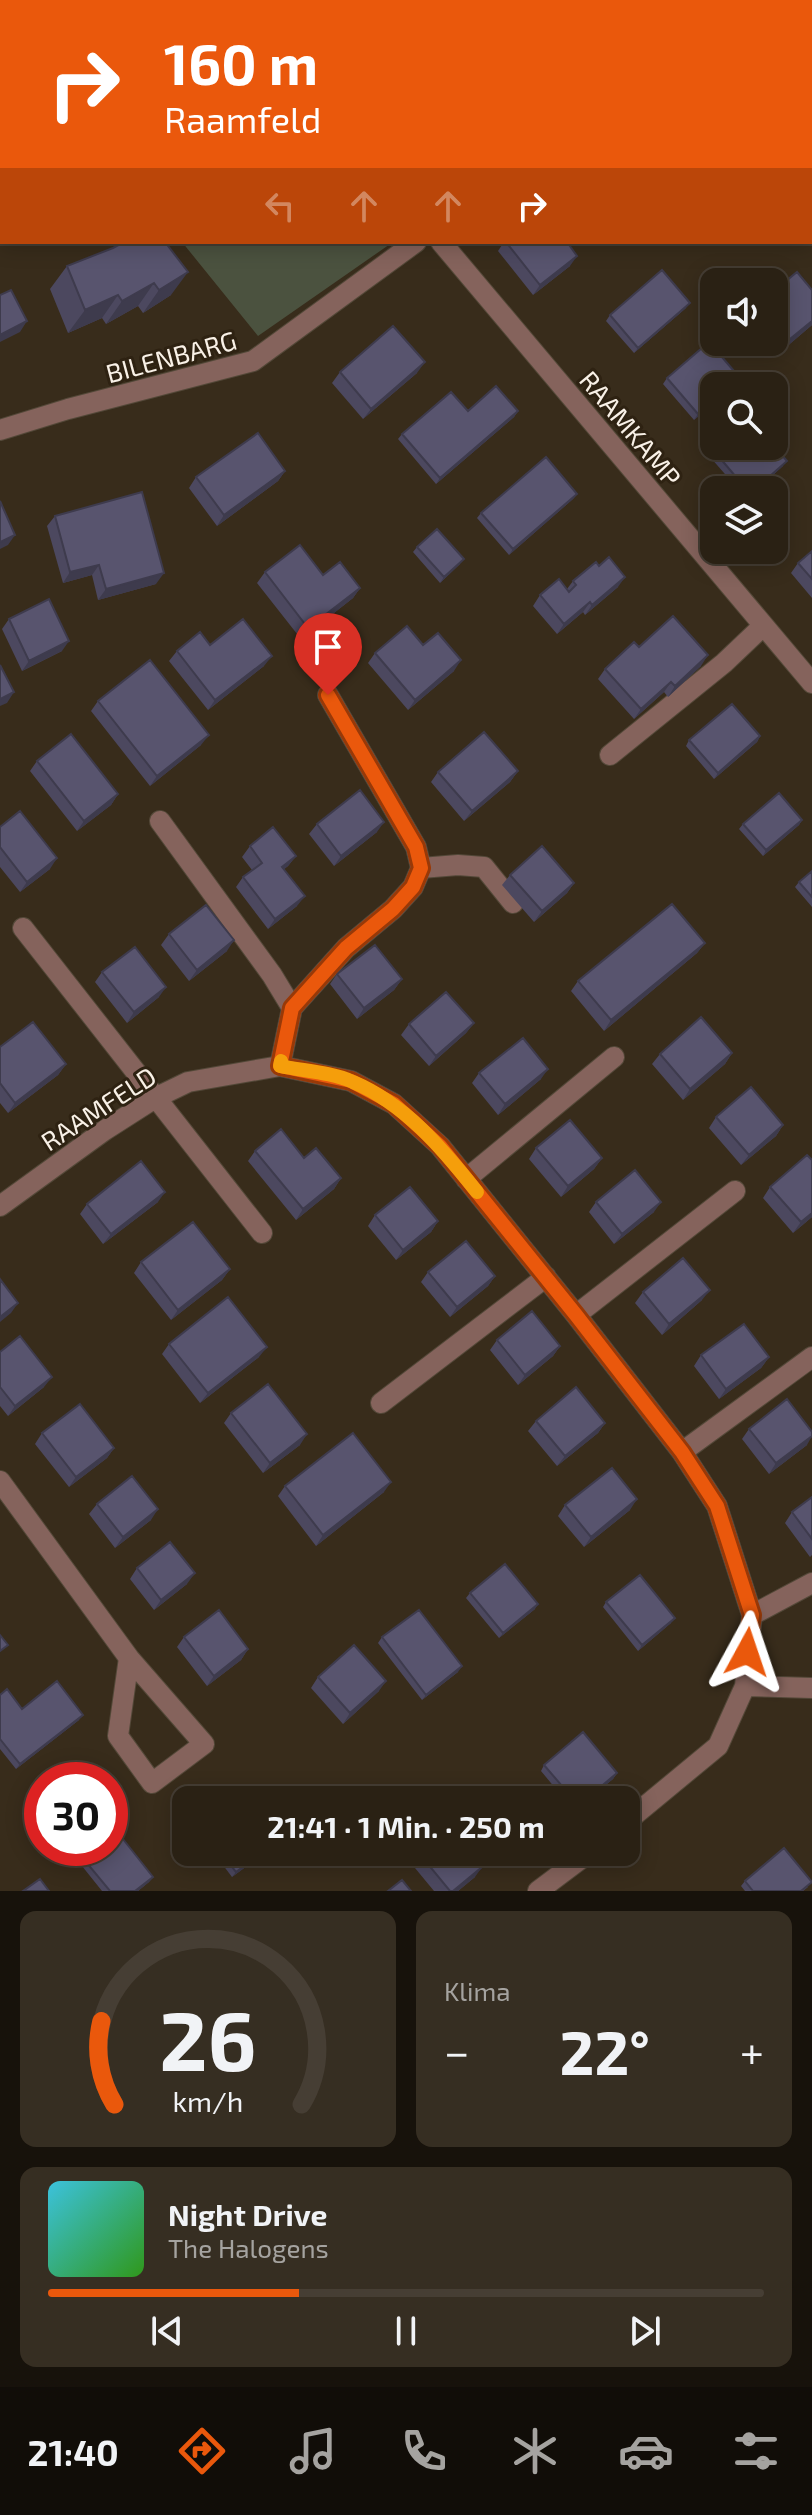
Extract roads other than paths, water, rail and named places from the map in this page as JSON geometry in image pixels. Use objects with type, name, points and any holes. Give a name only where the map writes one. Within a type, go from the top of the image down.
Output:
[{"type":"street","name":"BILENBARG","points":[[0,430],[253,361],[413,244]]},
{"type":"street","name":"RAAMKAMP","points":[[443,244],[812,683]]},
{"type":"street","points":[[610,755],[712,673],[763,626]]},
{"type":"street","points":[[280,1066],[292,1008],[346,948],[393,909],[413,887],[421,868],[416,847],[328,695]]},
{"type":"street","points":[[160,821],[272,975],[292,1008]]},
{"type":"street","points":[[421,868],[458,865],[484,867],[513,903]]},
{"type":"street","points":[[23,928],[262,1233]]},
{"type":"street","points":[[466,1179],[614,1057]]},
{"type":"street","name":"RAAMFELD","points":[[0,1206],[155,1098],[188,1082],[280,1066],[351,1081],[394,1104],[440,1146],[682,1452],[717,1506],[752,1615],[745,1686],[718,1746],[640,1810]]},
{"type":"street","points":[[576,1315],[735,1191]]},
{"type":"street","points":[[381,1403],[546,1277]]},
{"type":"street","points":[[682,1452],[812,1357]]},
{"type":"street","points":[[0,1481],[129,1658],[204,1744],[152,1783],[118,1736],[129,1658]]},
{"type":"street","points":[[752,1615],[812,1583]]},
{"type":"street","points":[[745,1686],[812,1688]]},
{"type":"street","points":[[538,1891],[571,1866]]}]
